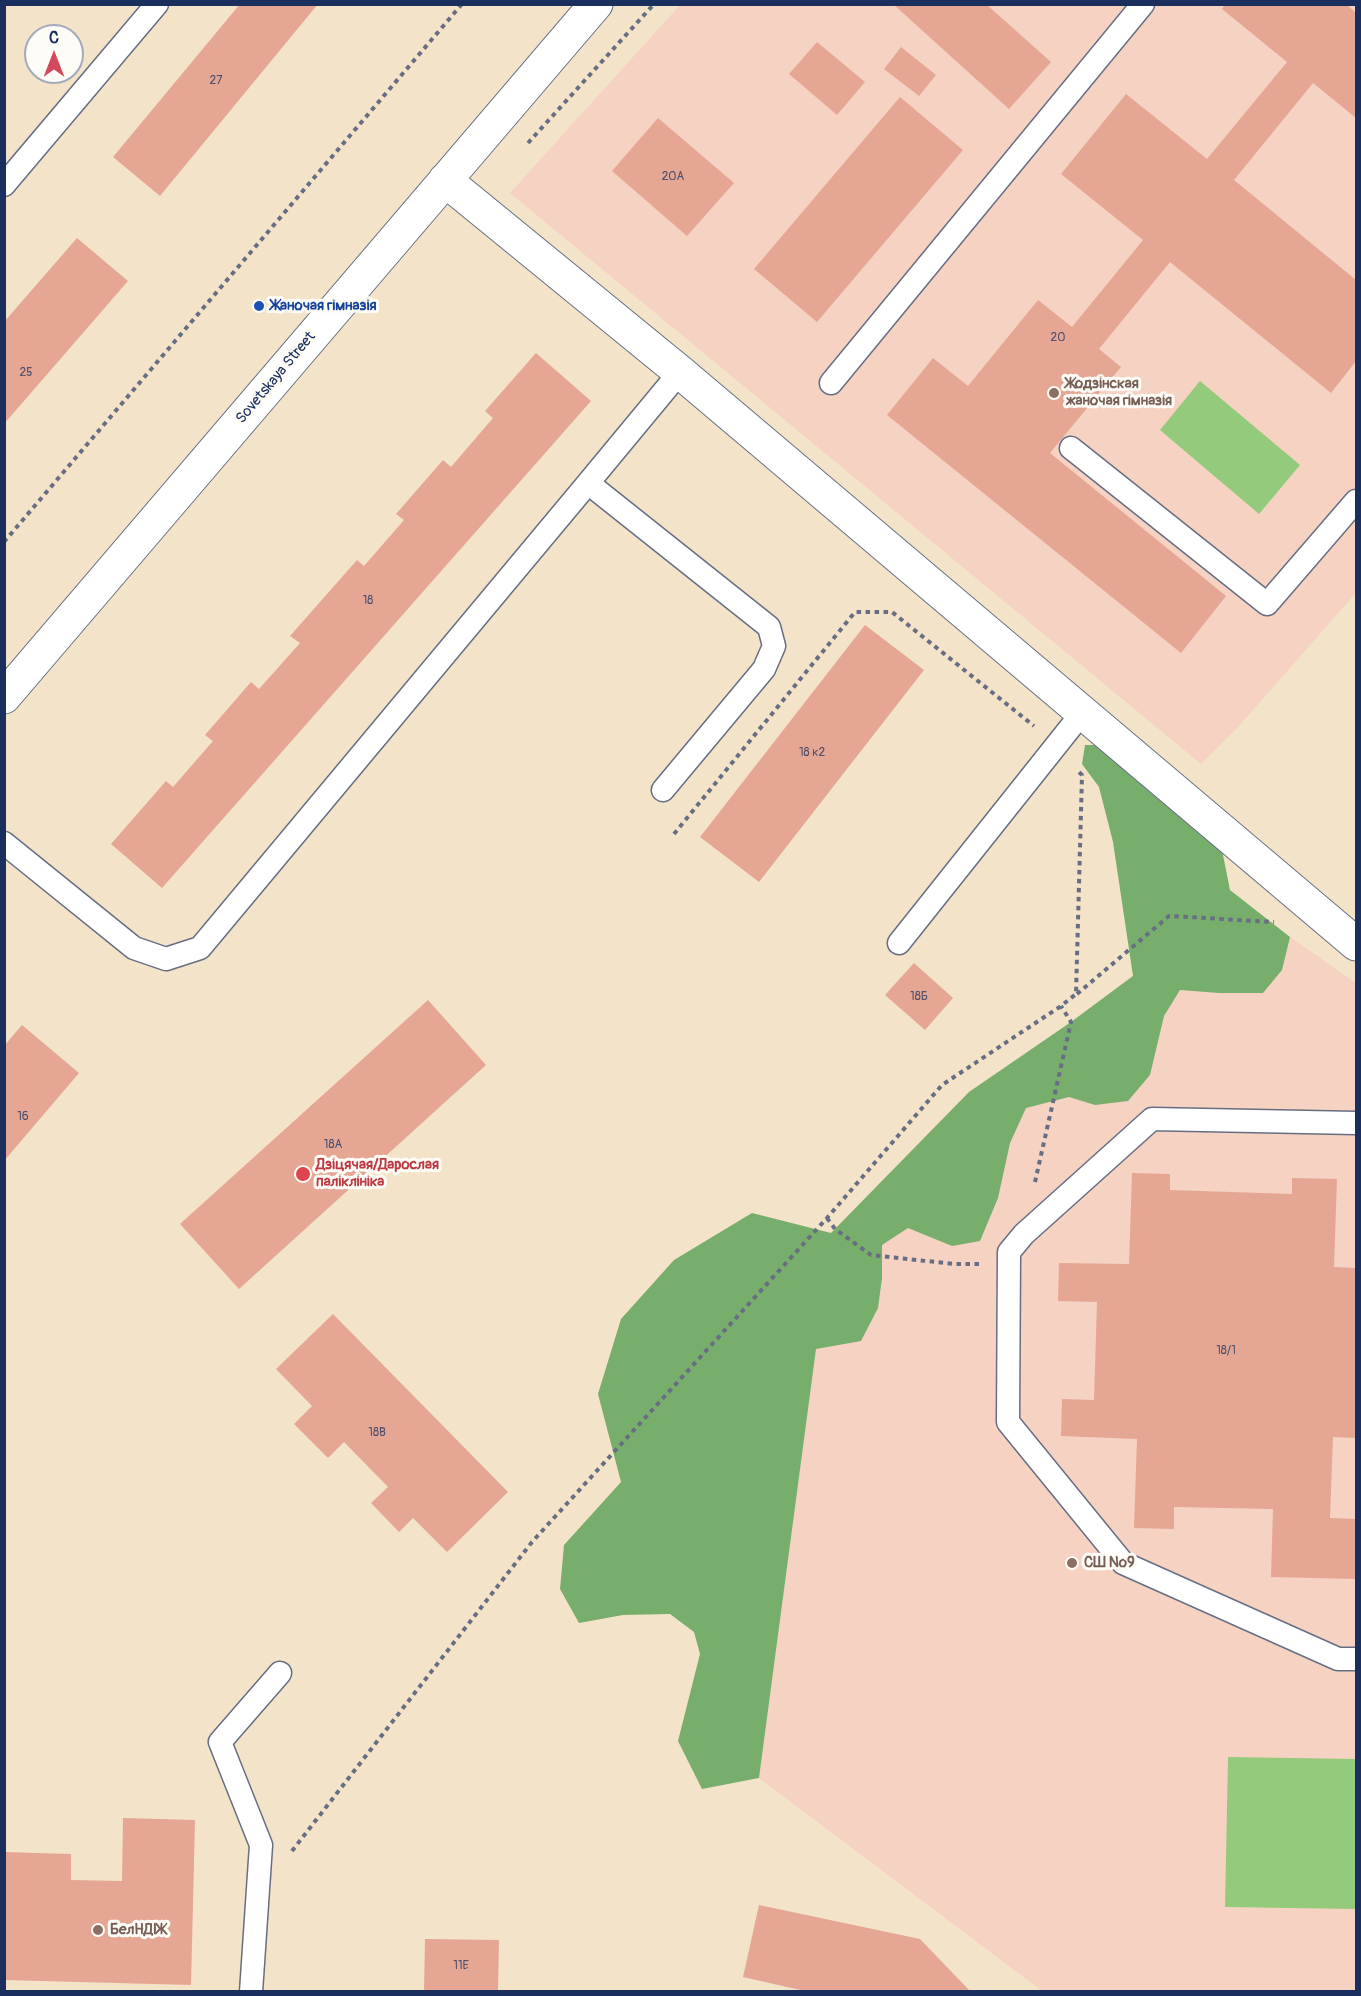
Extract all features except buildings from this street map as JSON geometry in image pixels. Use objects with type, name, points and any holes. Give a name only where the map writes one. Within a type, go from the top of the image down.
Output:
[{"type":"street","name":"Sovetskaya Street","points":[[4,697],[596,4]]},
{"type":"street","points":[[446,180],[680,372],[1356,944]]},
{"type":"lane","points":[[4,185],[157,4]]},
{"type":"lane","points":[[831,383],[1143,4]]},
{"type":"lane","points":[[4,843],[134,948],[166,959],[200,948],[680,372]]},
{"type":"lane","points":[[1071,447],[1267,604],[1356,501]]},
{"type":"lane","points":[[588,483],[769,627],[774,646],[764,669],[663,790]]},
{"type":"lane","points":[[899,943],[1082,713]]},
{"type":"lane","points":[[1356,1123],[1152,1119],[1024,1234],[1009,1252],[1008,1422],[1123,1563],[1338,1659],[1356,1659]]},
{"type":"lane","points":[[251,1992],[261,1845],[220,1742],[280,1673]]},
{"type":"path","points":[[4,542],[462,4]]},
{"type":"path","points":[[674,834],[855,612],[892,612],[1056,745],[1082,775],[1076,994]]},
{"type":"path","points":[[260,1859],[285,1859],[532,1542],[827,1218],[942,1085],[1061,1006],[1169,916],[1282,923]]},
{"type":"path","points":[[1024,1234],[1071,1022],[1061,1006]]},
{"type":"path","points":[[827,1218],[835,1229],[871,1255],[954,1264],[1009,1265]]},
{"type":"shaded area","name":"Жодзінская жаночая гімназія","points":[[680,5],[1356,5],[1356,593],[1238,727],[1201,764],[510,193]]},
{"type":"shaded area","name":"СШ №9","points":[[1290,937],[1356,983],[1356,1991],[1042,1991],[759,1778],[831,1234],[969,1092],[1071,1022],[1180,940]]},
{"type":"green space","points":[[1200,381],[1300,465],[1259,514],[1160,430]]},
{"type":"green space","points":[[1085,745],[1101,745],[1221,845],[1230,890],[1290,937],[1282,970],[1263,993],[1180,990],[1164,1016],[1150,1075],[1128,1101],[1095,1105],[1069,1097],[1026,1108],[1010,1143],[998,1198],[980,1241],[952,1246],[908,1228],[882,1245],[882,1278],[878,1308],[861,1341],[816,1349],[759,1778],[702,1789],[678,1741],[700,1654],[694,1632],[670,1614],[623,1615],[579,1623],[560,1589],[564,1545],[621,1482],[598,1394],[621,1319],[674,1260],[752,1213],[831,1233],[969,1092],[1133,976],[1113,842],[1099,787],[1082,764]]},
{"type":"green space","points":[[1228,1757],[1356,1759],[1356,1909],[1225,1907]]},
{"type":"place","name":"Жаночая гімназія","points":[[259,306]]},
{"type":"place","name":"Жодзінская жаночая гімназія","points":[[1054,393]]},
{"type":"place","name":"Дзіцячая/Дарослая паліклініка","points":[[303,1174]]},
{"type":"place","name":"СШ №9","points":[[1072,1563]]},
{"type":"place","name":"БелНДІЖ","points":[[98,1930]]}]
